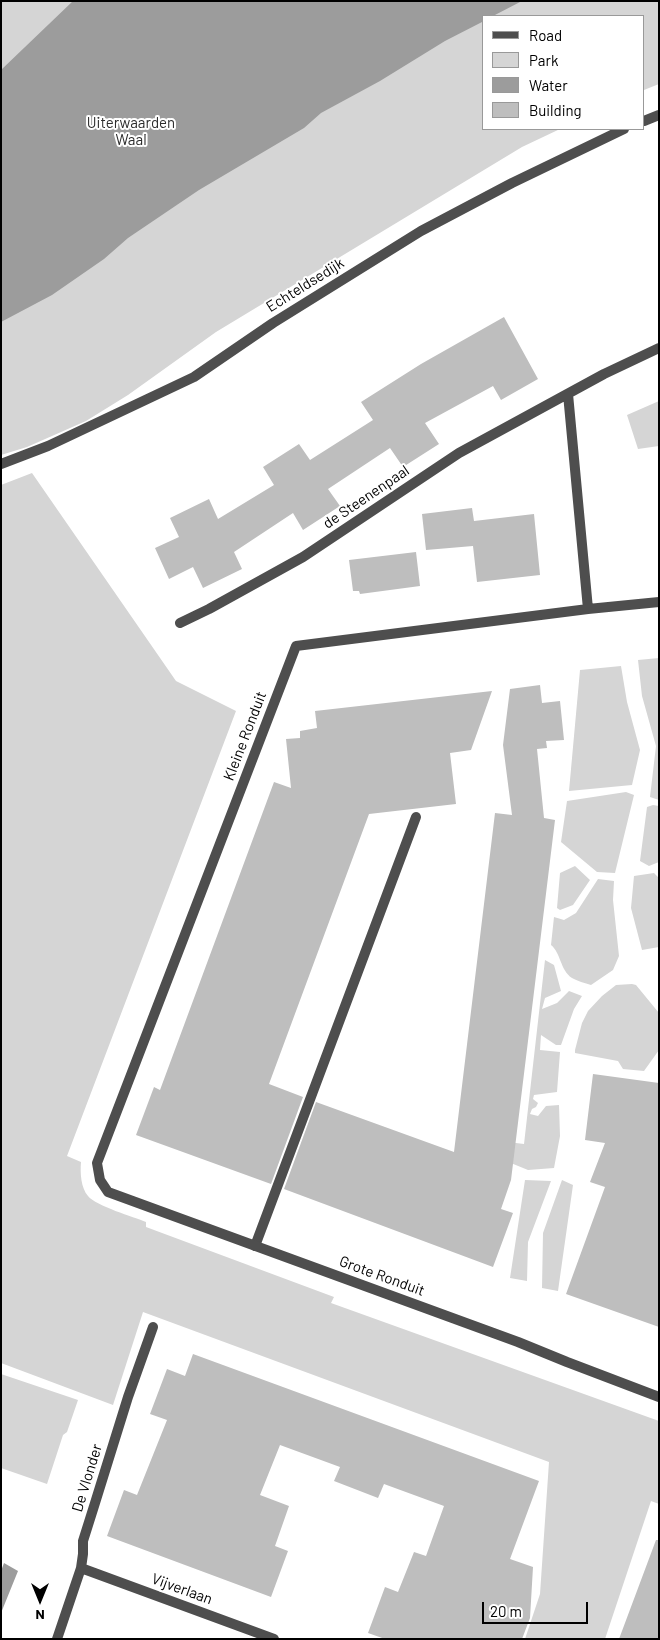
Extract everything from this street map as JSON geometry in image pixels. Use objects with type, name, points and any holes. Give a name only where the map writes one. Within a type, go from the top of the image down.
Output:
[{"type":"street","points":[[645,121],[659,115]]},
{"type":"street","name":"Echteldsedijk","points":[[1,464],[56,442],[194,378],[273,323],[422,231],[520,179],[622,130]]},
{"type":"street","name":"de Steenenpaal","points":[[180,623],[303,557],[459,453],[604,374],[659,348]]},
{"type":"street","points":[[568,394],[588,610]]},
{"type":"street","name":"Kleine Ronduit","points":[[100,1180],[97,1163],[296,646],[659,602]]},
{"type":"street","points":[[255,1246],[416,817]]},
{"type":"street","name":"Grote Ronduit","points":[[100,1180],[108,1192],[508,1338],[659,1397]]},
{"type":"street","name":"De Vlonder","points":[[57,1639],[84,1554],[84,1541],[95,1503],[128,1397],[153,1328]]},
{"type":"street","name":"Vijverlaan","points":[[80,1568],[274,1639]]},
{"type":"green space","name":"Uiterwaarden Waal","points":[[1,1],[659,1],[659,84],[645,90],[645,15],[482,15],[482,130],[558,130],[522,147],[216,332],[128,395],[86,421],[27,447],[1,455]]},
{"type":"green space","points":[[659,401],[659,446],[638,449],[627,415]]},
{"type":"green space","points":[[32,473],[176,681],[236,711],[67,1156],[81,1162],[84,1189],[92,1200],[146,1222],[146,1227],[334,1297],[331,1303],[659,1421],[659,1504],[651,1501],[605,1639],[525,1639],[540,1594],[549,1462],[143,1312],[113,1405],[1,1363],[1,485]]},
{"type":"green space","points":[[659,658],[659,800],[650,797],[656,746],[642,696],[638,660]]},
{"type":"green space","points":[[621,666],[627,702],[640,750],[632,785],[569,791],[580,670]]},
{"type":"green space","points":[[626,792],[634,795],[615,873],[597,872],[561,842],[567,801]]},
{"type":"green space","points":[[659,806],[659,862],[649,866],[640,861],[647,807]]},
{"type":"green space","points":[[575,866],[590,880],[573,905],[560,910],[557,908],[560,873]]},
{"type":"green space","points":[[654,873],[659,878],[659,947],[642,950],[631,908],[634,876]]},
{"type":"green space","points":[[598,879],[614,881],[613,900],[619,956],[613,970],[591,985],[568,975],[557,952],[551,945],[554,917],[564,920],[576,913]]},
{"type":"green space","points":[[545,960],[554,965],[561,991],[545,998],[542,1009],[557,1003],[569,991],[582,996],[574,1009],[561,1045],[556,1045],[541,1035],[540,1050],[560,1052],[557,1092],[534,1095],[533,1099],[538,1103],[530,1114],[538,1116],[546,1106],[559,1105],[560,1136],[554,1168],[528,1170],[474,1148],[476,1138],[524,1144]]},
{"type":"green space","points":[[616,985],[636,985],[659,1013],[659,1050],[644,1071],[623,1069],[618,1061],[575,1053],[582,1023],[588,1011]]},
{"type":"green space","points":[[525,1180],[551,1181],[528,1242],[527,1281],[510,1278]]},
{"type":"green space","points":[[562,1180],[573,1185],[558,1291],[542,1288],[543,1233]]},
{"type":"green space","points":[[1,1374],[78,1400],[67,1432],[63,1435],[47,1484],[1,1468]]},
{"type":"water","name":"Uiterwaarden Waal","points":[[73,1],[522,1],[495,15],[482,15],[482,22],[445,41],[380,81],[321,113],[304,128],[199,190],[128,238],[104,259],[52,295],[1,322],[1,70]]},
{"type":"water","points":[[4,1563],[18,1571],[1,1613],[1,1571]]},
{"type":"building","points":[[504,317],[538,379],[501,400],[493,386],[425,423],[439,444],[403,467],[390,448],[328,489],[340,506],[303,530],[293,513],[234,552],[242,569],[203,588],[193,567],[169,579],[155,548],[179,537],[170,518],[209,499],[218,519],[274,485],[263,467],[299,444],[310,460],[373,420],[361,402],[421,364]]},
{"type":"building","points":[[472,508],[474,521],[534,514],[540,575],[477,582],[473,546],[426,550],[422,514]]},
{"type":"building","points":[[416,552],[420,586],[360,594],[359,591],[353,591],[349,560]]},
{"type":"building","points":[[540,685],[542,703],[560,701],[564,740],[546,741],[547,748],[537,749],[544,818],[555,820],[511,1180],[501,1209],[513,1213],[493,1267],[284,1189],[316,1102],[454,1152],[495,813],[512,815],[503,745],[510,689]]},
{"type":"building","points":[[492,691],[471,750],[450,753],[456,804],[369,814],[269,1084],[303,1097],[271,1184],[136,1135],[154,1087],[160,1090],[274,782],[291,788],[286,739],[300,738],[300,731],[317,728],[315,711]]},
{"type":"building","points":[[593,1074],[659,1083],[659,1327],[566,1294],[605,1187],[590,1182],[605,1143],[585,1140]]},
{"type":"building","points":[[193,1354],[539,1481],[510,1559],[533,1567],[530,1618],[522,1639],[385,1639],[368,1633],[385,1587],[398,1592],[414,1552],[426,1556],[444,1506],[384,1484],[378,1498],[334,1481],[340,1467],[280,1445],[260,1495],[289,1506],[275,1546],[288,1551],[271,1597],[107,1536],[124,1490],[137,1495],[167,1420],[150,1414],[167,1369],[185,1376]]},
{"type":"building","points":[[656,1540],[659,1540],[659,1639],[619,1639]]}]
